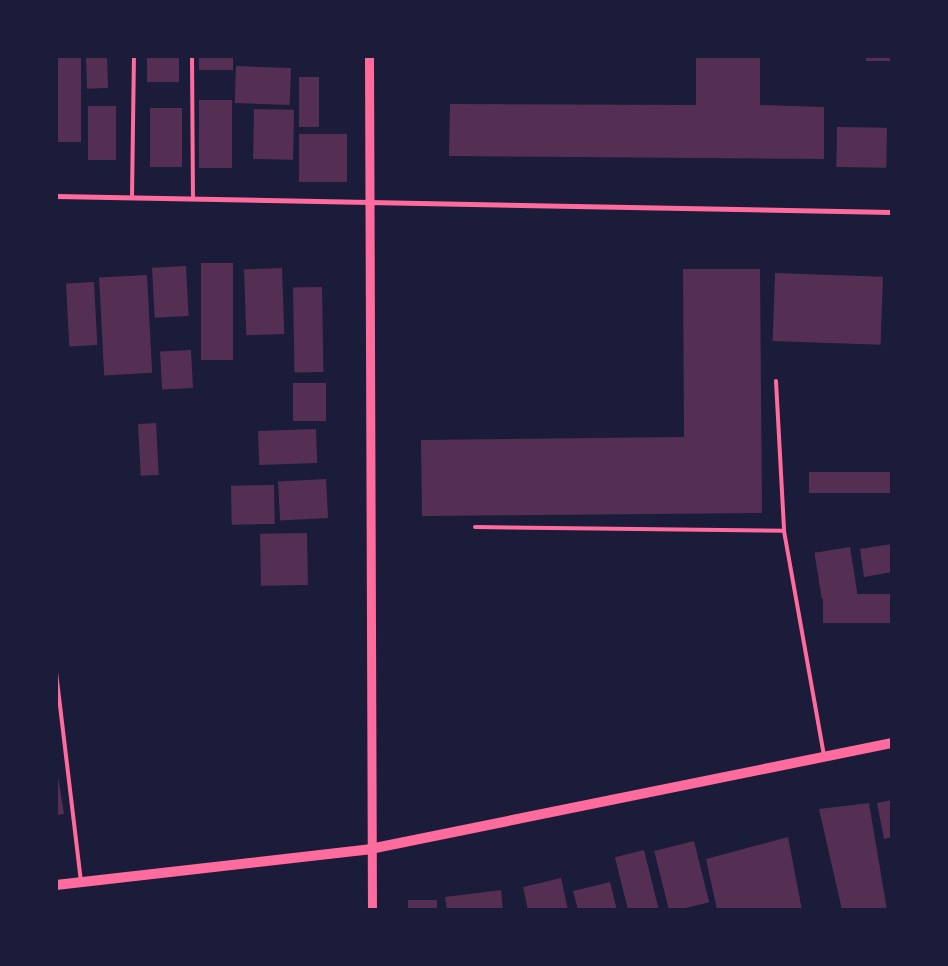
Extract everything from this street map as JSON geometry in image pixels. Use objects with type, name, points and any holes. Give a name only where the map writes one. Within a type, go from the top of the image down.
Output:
[{"type":"main road","points":[[56,885],[370,849],[892,743]]},
{"type":"street","points":[[369,56],[370,849],[372,910]]},
{"type":"street","points":[[56,196],[892,212]]},
{"type":"lane","points":[[132,197],[134,56]]},
{"type":"lane","points":[[192,56],[193,198]]},
{"type":"lane","points":[[776,382],[784,531],[824,757]]},
{"type":"lane","points":[[475,527],[784,531]]},
{"type":"lane","points":[[56,672],[82,882]]},
{"type":"building","points":[[56,56],[81,56],[81,142],[56,142]]},
{"type":"building","points":[[147,56],[179,56],[179,82],[147,82]]},
{"type":"building","points":[[199,56],[233,56],[233,70],[199,70]]},
{"type":"building","points":[[696,56],[760,56],[760,105],[824,107],[824,159],[449,156],[450,104],[696,105]]},
{"type":"building","points":[[866,56],[892,56],[892,61],[866,61]]},
{"type":"building","points":[[107,57],[108,88],[87,89],[86,58]]},
{"type":"building","points":[[236,66],[291,68],[290,105],[235,103]]},
{"type":"building","points":[[299,77],[319,77],[319,127],[299,127]]},
{"type":"building","points":[[199,100],[232,100],[232,168],[199,168]]},
{"type":"building","points":[[88,106],[116,106],[116,160],[88,160]]},
{"type":"building","points":[[150,108],[182,108],[182,167],[150,167]]},
{"type":"building","points":[[254,109],[294,110],[293,160],[253,159]]},
{"type":"building","points":[[837,127],[887,128],[886,168],[836,167]]},
{"type":"building","points":[[299,134],[347,134],[347,182],[299,182]]},
{"type":"building","points":[[201,263],[233,263],[233,360],[201,360]]},
{"type":"building","points":[[186,266],[189,316],[155,318],[152,268]]},
{"type":"building","points":[[282,268],[284,334],[246,335],[244,269]]},
{"type":"building","points":[[683,269],[760,269],[762,513],[422,516],[421,440],[684,437]]},
{"type":"building","points":[[775,273],[883,277],[881,345],[773,341]]},
{"type":"building","points":[[147,275],[152,373],[104,375],[99,278]]},
{"type":"building","points":[[94,282],[97,345],[69,346],[66,283]]},
{"type":"building","points":[[322,287],[323,372],[294,372],[293,288]]},
{"type":"building","points":[[191,350],[193,388],[162,390],[160,352]]},
{"type":"building","points":[[293,383],[326,383],[326,421],[293,421]]},
{"type":"building","points":[[156,423],[159,475],[141,476],[138,424]]},
{"type":"building","points":[[316,429],[317,463],[259,465],[258,431]]},
{"type":"building","points":[[809,472],[892,472],[892,493],[809,493]]},
{"type":"building","points":[[326,479],[328,518],[280,520],[278,482]]},
{"type":"building","points":[[274,485],[275,524],[232,525],[231,486]]},
{"type":"building","points":[[307,533],[308,585],[261,586],[260,534]]},
{"type":"building","points":[[892,544],[892,572],[864,577],[860,549]]},
{"type":"building","points":[[850,547],[857,593],[822,599],[814,553]]},
{"type":"building","points":[[823,594],[892,594],[892,623],[823,623]]},
{"type":"building","points":[[56,764],[64,814],[56,815]]},
{"type":"building","points":[[892,800],[892,837],[884,839],[877,803]]},
{"type":"building","points":[[869,803],[887,910],[842,910],[819,809]]},
{"type":"building","points":[[788,837],[802,910],[717,910],[706,859]]},
{"type":"building","points":[[694,841],[709,902],[678,910],[669,910],[654,851]]},
{"type":"building","points":[[644,850],[659,910],[628,910],[615,857]]},
{"type":"building","points":[[561,878],[568,910],[528,910],[523,887]]},
{"type":"building","points":[[610,882],[617,910],[578,910],[573,891]]},
{"type":"building","points":[[501,890],[503,910],[447,910],[445,897]]},
{"type":"building","points":[[408,900],[437,900],[437,910],[408,910]]}]
